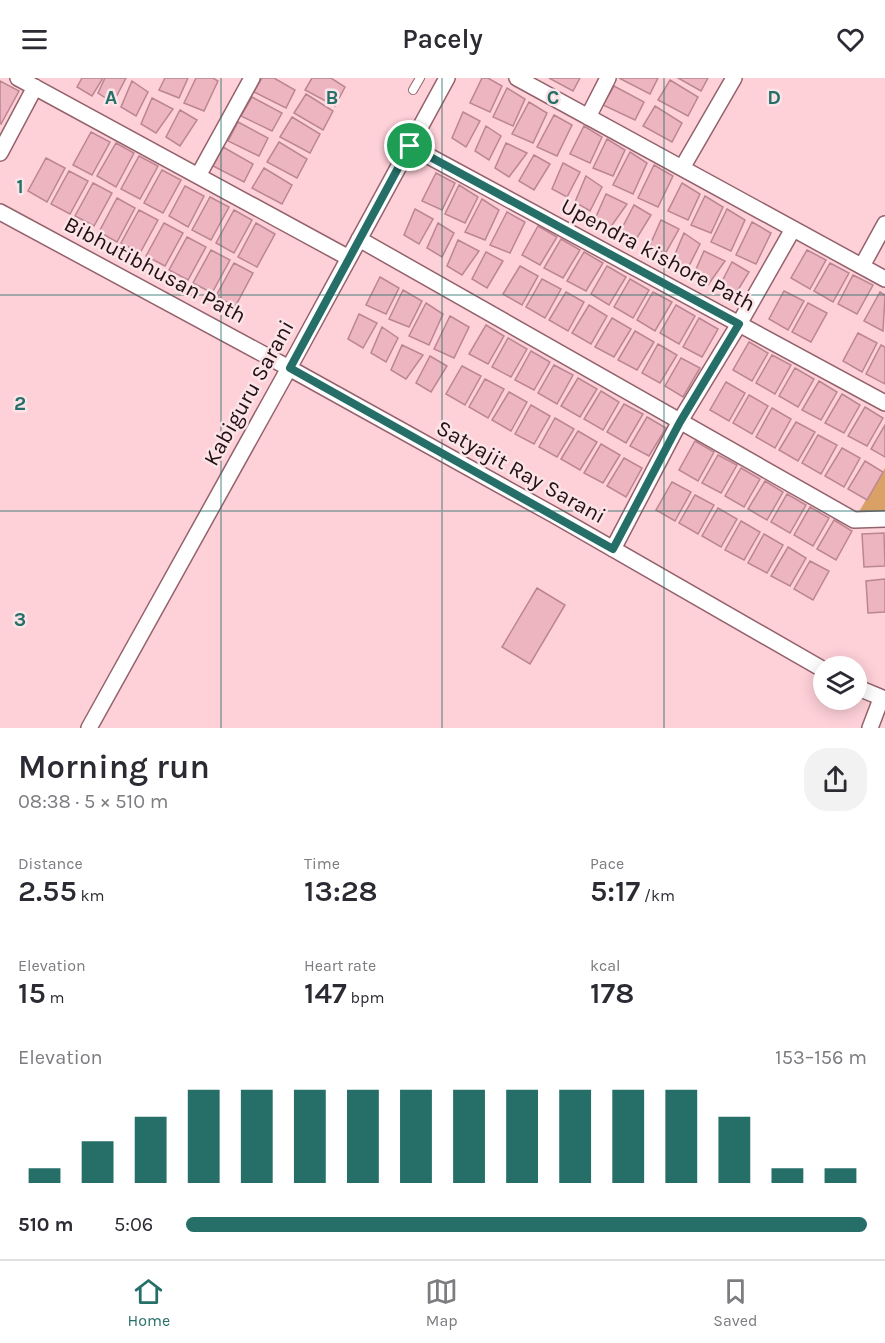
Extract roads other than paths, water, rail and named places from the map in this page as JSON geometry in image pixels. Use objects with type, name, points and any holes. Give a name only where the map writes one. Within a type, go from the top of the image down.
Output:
[{"type":"street","points":[[18,78],[349,258]]},
{"type":"street","points":[[198,177],[251,78]]},
{"type":"street","name":"Kabiguru Sarani","points":[[89,728],[290,368],[447,78]]},
{"type":"street","points":[[517,78],[885,279]]},
{"type":"street","points":[[588,117],[609,78]]},
{"type":"street","points":[[682,168],[734,78]]},
{"type":"street","points":[[0,153],[35,87]]},
{"type":"street","name":"Upendra kishore Path","points":[[410,146],[885,403]]},
{"type":"street","name":"Bibhutibhusan Path","points":[[0,212],[290,368]]},
{"type":"street","points":[[861,266],[885,224]]},
{"type":"street","points":[[613,549],[680,422],[793,229]]},
{"type":"street","points":[[359,239],[854,520],[885,519]]},
{"type":"street","name":"Satyajit Ray Sarani","points":[[290,368],[813,664]]},
{"type":"street","points":[[867,692],[883,699],[870,728]]},
{"type":"lane","points":[[413,90],[420,78]]}]
